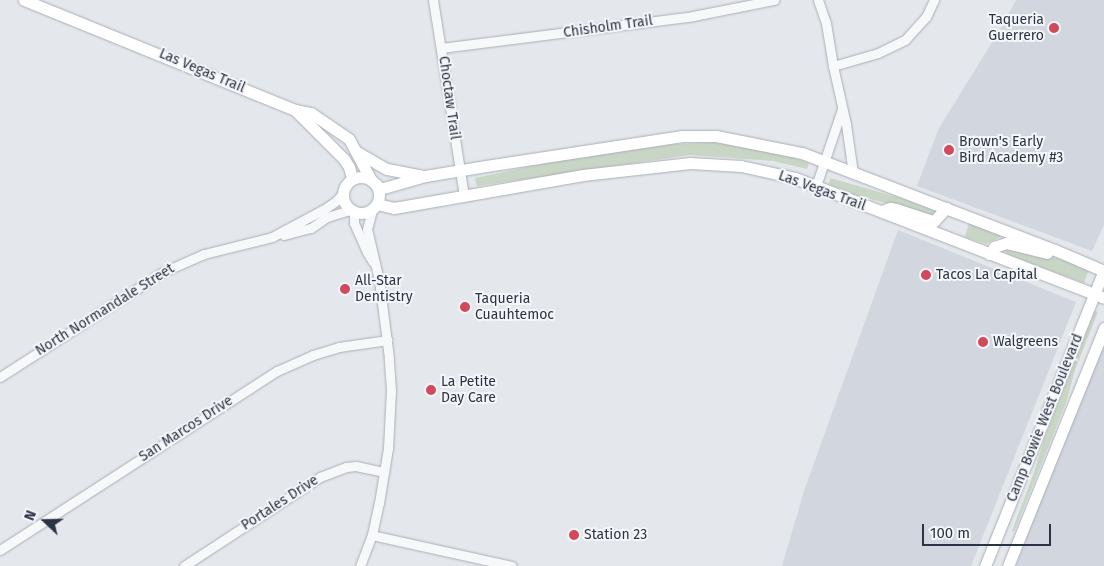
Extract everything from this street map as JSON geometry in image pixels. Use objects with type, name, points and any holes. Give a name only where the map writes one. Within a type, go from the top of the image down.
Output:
[{"type":"main road","name":"Las Vegas Trail","points":[[24,0],[295,110],[306,124],[334,149],[349,167],[352,178]]},
{"type":"main road","points":[[295,110],[311,113],[323,119],[349,139],[374,182],[379,191],[375,207],[352,211],[345,205],[344,192],[352,178],[359,176],[374,182],[380,190],[425,176]]},
{"type":"main road","name":"Las Vegas Trail","points":[[425,176],[681,136],[716,136],[773,146],[825,162],[1055,250],[1104,271]]},
{"type":"main road","points":[[357,152],[388,169],[425,176]]},
{"type":"main road","name":"Las Vegas Trail","points":[[375,207],[394,208],[438,202],[464,195],[583,175],[690,163],[741,166],[795,178],[1099,296]]},
{"type":"main road","points":[[880,212],[890,208],[934,221],[946,208]]},
{"type":"main road","points":[[989,254],[994,247],[1006,243],[1050,253],[1055,250]]},
{"type":"main road","name":"Camp Bowie West Boulevard","points":[[985,566],[1099,296],[1104,271]]},
{"type":"main road","name":"Camp Bowie West Boulevard","points":[[1008,566],[1104,328]]},
{"type":"main road","points":[[995,540],[1015,548]]},
{"type":"street","name":"Choctaw Trail","points":[[434,0],[464,195]]},
{"type":"street","name":"Chisholm Trail","points":[[441,48],[693,16],[774,0]]},
{"type":"street","points":[[818,0],[826,24],[832,66],[842,109],[853,173]]},
{"type":"street","points":[[832,66],[878,53],[905,40],[926,17],[934,0]]},
{"type":"street","points":[[816,186],[842,109]]},
{"type":"street","name":"North Normandale Street","points":[[272,237],[326,208],[344,192]]},
{"type":"street","points":[[373,262],[373,248],[367,229],[375,207]]},
{"type":"street","points":[[352,211],[354,223],[373,262],[379,280],[391,390],[384,472],[372,535],[360,566]]},
{"type":"street","name":"North Normandale Street","points":[[0,377],[164,272],[204,254],[311,228],[327,217],[352,211]]},
{"type":"street","name":"San Marcos Drive","points":[[0,550],[277,371],[312,355],[339,347],[387,340]]},
{"type":"street","name":"Portales Drive","points":[[184,566],[320,477],[346,467],[356,466],[384,472]]},
{"type":"street","points":[[372,535],[512,566]]},
{"type":"shaded area","points":[[1016,0],[1104,0],[1104,225],[1092,251],[917,186],[939,128],[1001,28]]},
{"type":"shaded area","points":[[898,230],[1076,302],[971,566],[782,566],[804,491]]},
{"type":"shaded area","points":[[1104,336],[1104,566],[1016,566]]},
{"type":"green space","points":[[717,142],[777,152],[809,163],[807,169],[773,161],[690,155],[477,186],[475,178],[580,156],[660,145]]},
{"type":"green space","points":[[830,178],[907,200],[937,212],[934,215],[925,214],[856,195],[829,184]]},
{"type":"green space","points":[[969,223],[1000,235],[1000,237],[986,244],[965,237]]},
{"type":"green space","points":[[1005,249],[1057,258],[1084,268],[1088,272],[1084,283],[1007,254]]},
{"type":"green space","points":[[1095,311],[1098,312],[1075,370],[1066,403],[1014,532],[1012,531],[1044,439]]},
{"type":"place","name":"Taqueria Guerrero","points":[[1054,28]]},
{"type":"place","name":"Brown's Early Bird Academy #3","points":[[949,150]]},
{"type":"place","name":"Tacos La Capital","points":[[926,275]]},
{"type":"place","name":"All-Star Dentistry","points":[[345,289]]},
{"type":"place","name":"Taqueria Cuauhtemoc","points":[[465,307]]},
{"type":"place","name":"Walgreens","points":[[983,342]]},
{"type":"place","name":"La Petite Day Care","points":[[431,390]]},
{"type":"place","name":"Station 23","points":[[574,535]]}]
